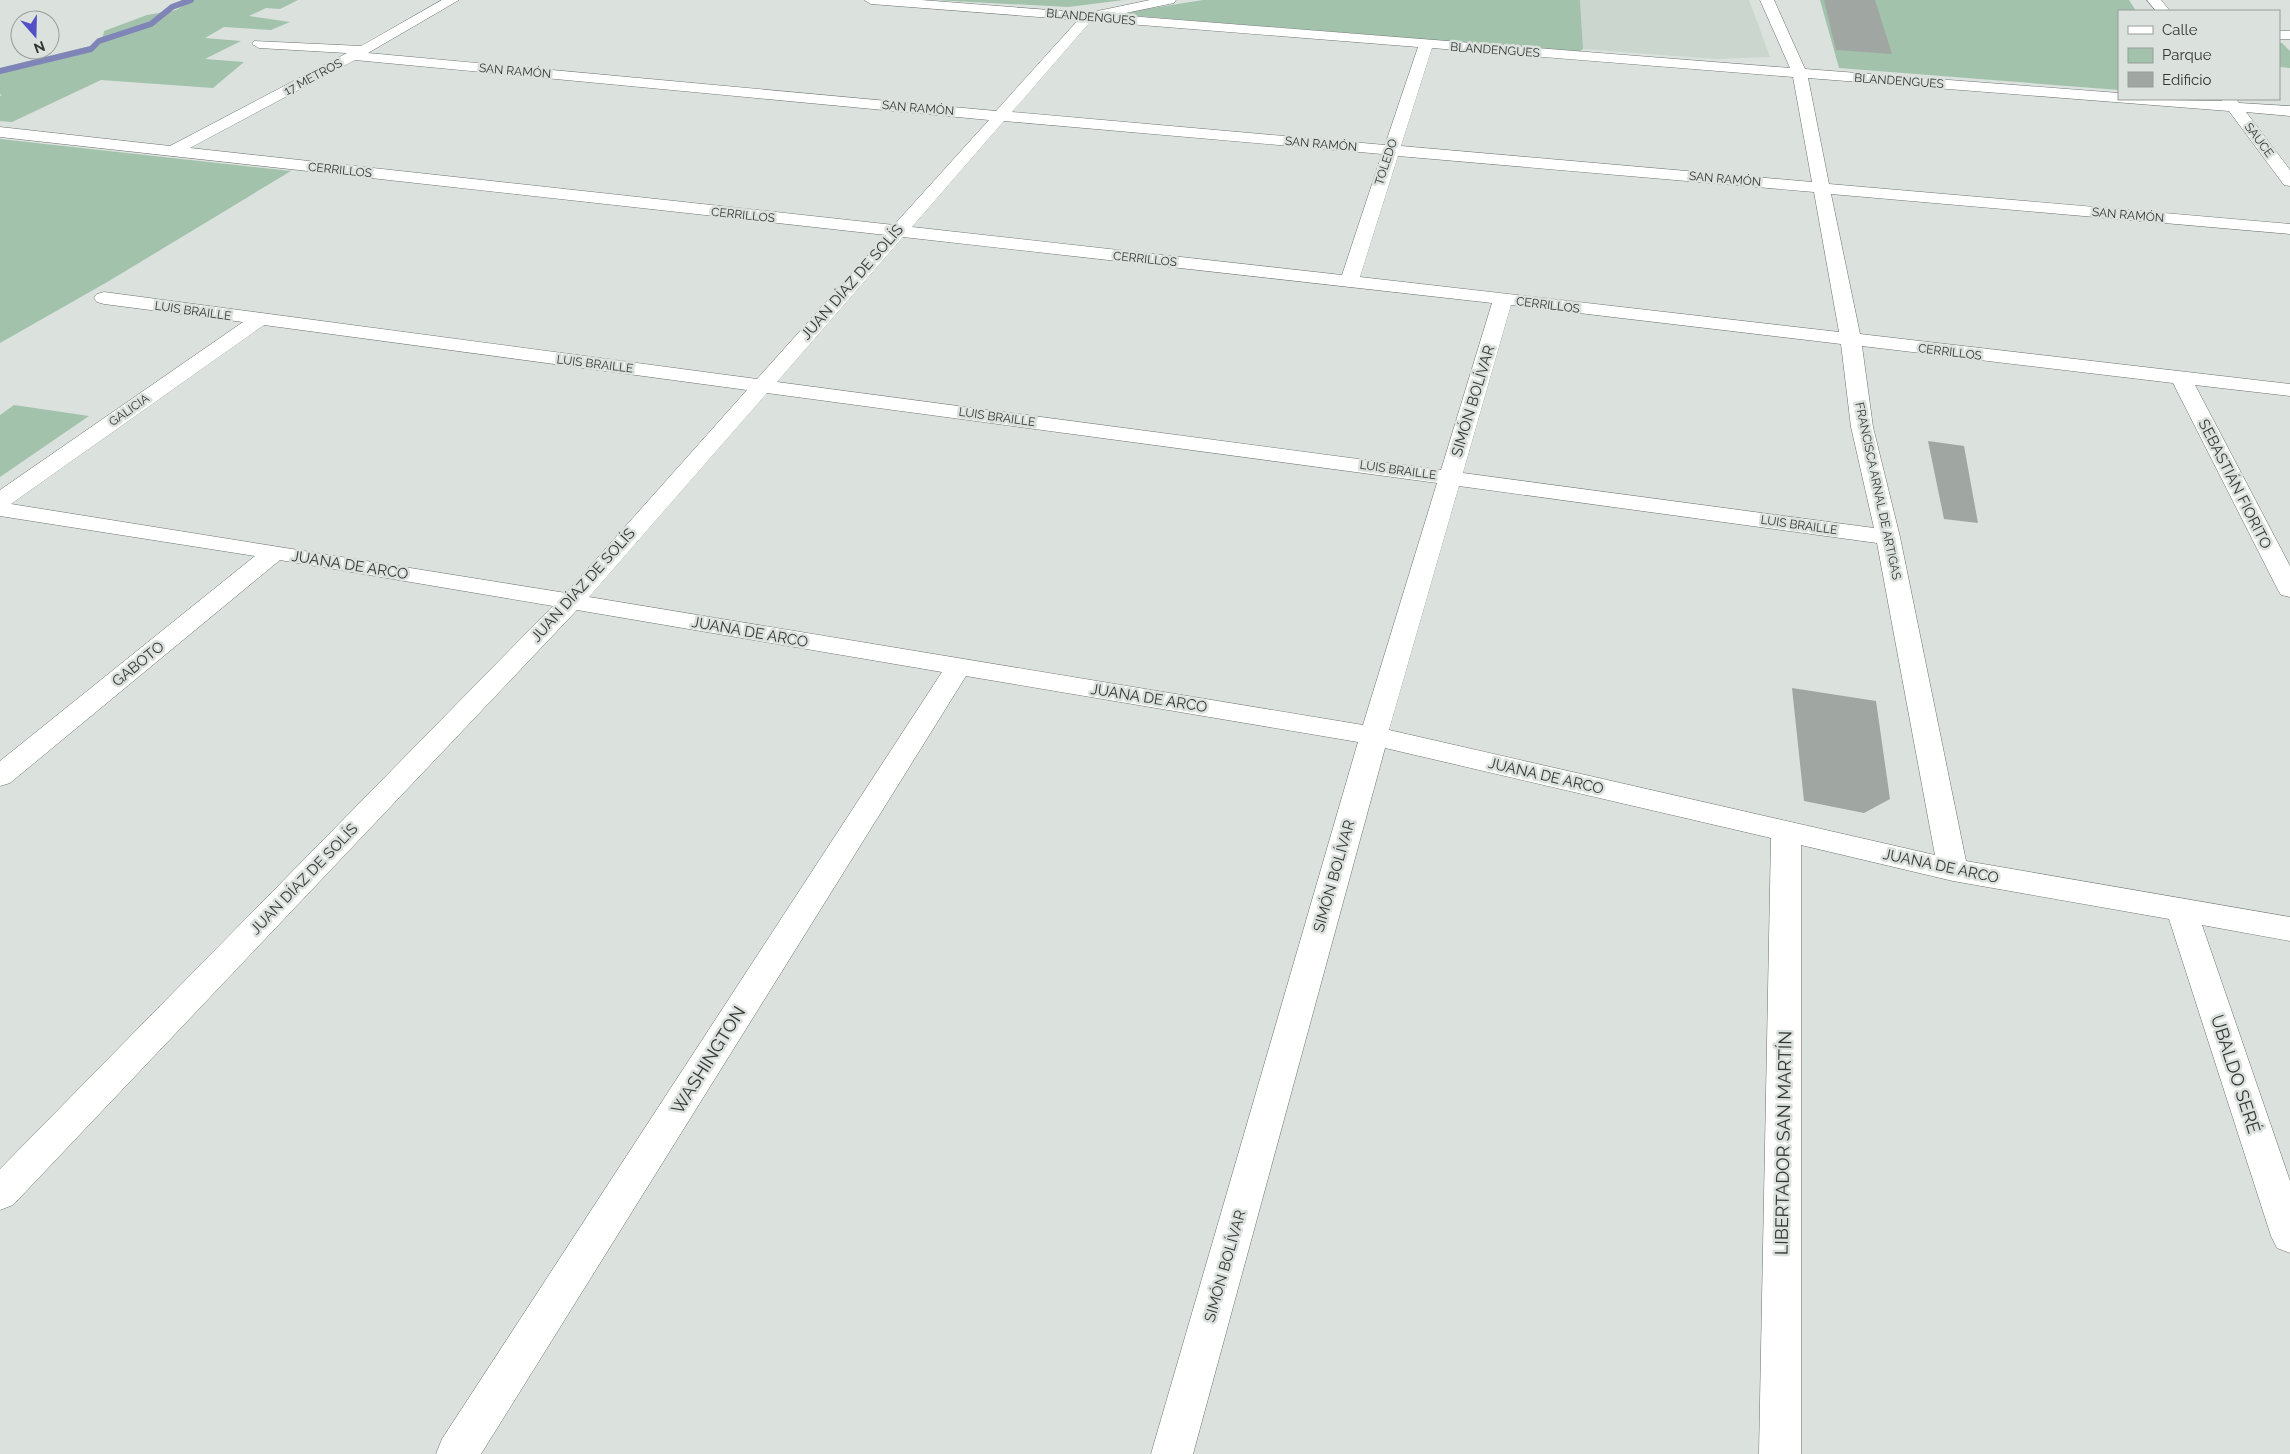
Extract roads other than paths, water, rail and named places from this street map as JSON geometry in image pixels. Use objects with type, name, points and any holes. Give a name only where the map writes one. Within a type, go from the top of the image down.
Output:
[{"type":"street","name":"17 METROS","points":[[172,151],[358,53],[452,0]]},
{"type":"street","name":"BLANDENGUES","points":[[872,0],[2118,98]]},
{"type":"street","points":[[1088,17],[1169,0]]},
{"type":"street","name":"FRANCISCA ARNAL DE ARTIGAS","points":[[1767,0],[1800,74],[1851,340],[1862,427],[1888,537],[1953,870]]},
{"type":"street","points":[[2154,0],[2162,10]]},
{"type":"street","name":"JUAN DÍAZ DE SOLÍS","points":[[0,1194],[570,602],[1088,17]]},
{"type":"street","name":"SAN RAMÓN","points":[[258,44],[999,116],[2290,229]]},
{"type":"street","name":"TOLEDO","points":[[1349,280],[1390,150],[1426,45]]},
{"type":"street","points":[[2155,100],[2231,103],[2290,111]]},
{"type":"street","name":"SAUCE","points":[[2231,103],[2290,182]]},
{"type":"street","name":"CERRILLOS","points":[[0,132],[896,232],[1349,280],[1503,300],[2290,390]]},
{"type":"street","name":"LUIS BRAILLE","points":[[104,298],[1888,537]]},
{"type":"street","name":"SIMÓN BOLÍVAR","points":[[1172,1454],[1374,736],[1503,300]]},
{"type":"street","name":"GALICIA","points":[[1,508],[259,320]]},
{"type":"street","name":"SEBASTIÁN FIORITO","points":[[2181,378],[2290,590]]},
{"type":"street","name":"JUANA DE ARCO","points":[[1,508],[1374,736],[1953,870],[2182,911],[2290,928]]},
{"type":"street","name":"GABOTO","points":[[0,776],[275,552]]},
{"type":"street","name":"WASHINGTON","points":[[458,1454],[959,667]]},
{"type":"street","name":"LIBERTADOR SAN MARTÍN","points":[[1780,1454],[1786,831]]},
{"type":"street","name":"UBALDO SERÉ","points":[[2182,911],[2290,1236]]},
{"type":"waterway","points":[[0,71],[91,49],[99,41],[151,24],[172,7],[191,0]]}]
